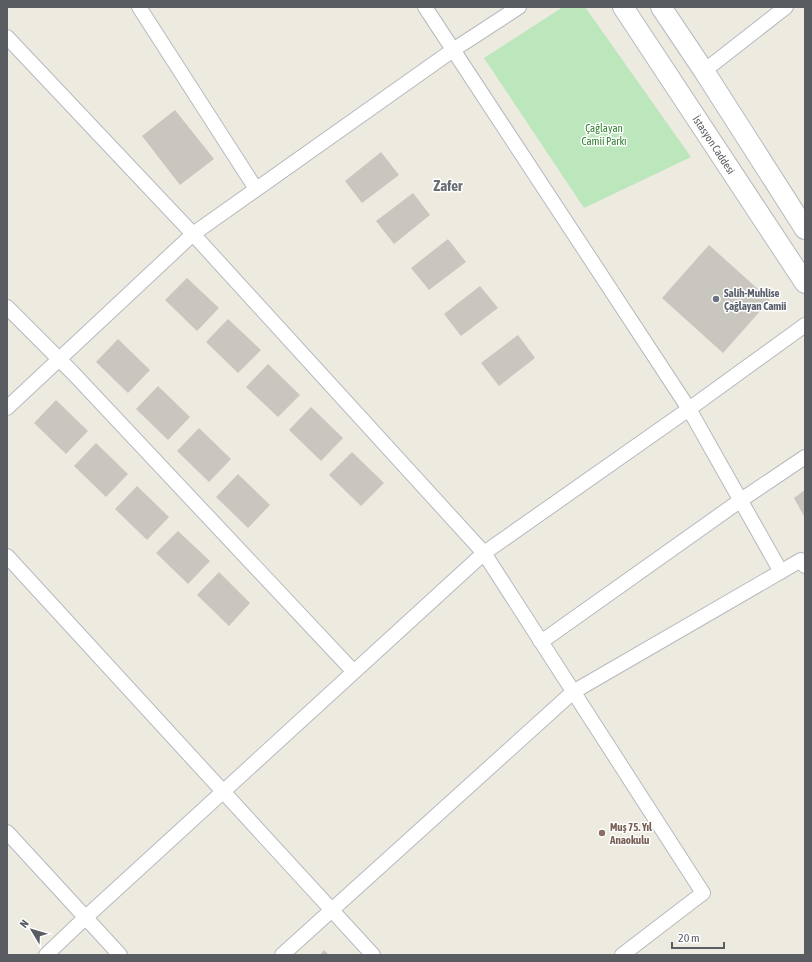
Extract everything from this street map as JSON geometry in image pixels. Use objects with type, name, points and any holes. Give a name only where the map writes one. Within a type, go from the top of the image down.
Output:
[{"type":"main road","name":"İstasyon Caddesi","points":[[623,7],[805,283]]},
{"type":"main road","points":[[661,7],[704,71],[805,229]]},
{"type":"street","points":[[139,7],[256,189]]},
{"type":"street","points":[[425,7],[689,409],[781,572]]},
{"type":"street","points":[[7,408],[193,234],[453,50],[519,7]]},
{"type":"street","points":[[704,71],[786,7]]},
{"type":"street","points":[[7,37],[193,234],[484,553],[703,893],[622,955]]},
{"type":"street","points":[[7,308],[59,359],[354,672]]},
{"type":"street","points":[[46,955],[484,553],[689,409],[805,325]]},
{"type":"street","points":[[540,641],[548,637],[741,500],[805,457]]},
{"type":"street","points":[[7,556],[373,955]]},
{"type":"street","points":[[282,955],[573,692],[801,560],[805,566]]},
{"type":"street","points":[[7,832],[120,955]]},
{"type":"green space","name":"Çağlayan Camii Parkı","points":[[563,7],[585,7],[691,157],[584,208],[484,58]]},
{"type":"building","points":[[175,110],[214,159],[180,185],[142,136]]},
{"type":"building","points":[[381,152],[399,175],[362,203],[345,181]]},
{"type":"building","points":[[413,193],[430,215],[394,244],[376,221]]},
{"type":"building","points":[[448,239],[466,262],[429,290],[411,268]]},
{"type":"building","name":"Salih-Muhlise Çağlayan Camii","points":[[709,245],[770,300],[723,353],[662,298]]},
{"type":"building","points":[[187,278],[219,308],[197,331],[165,300]]},
{"type":"building","points":[[480,286],[498,308],[461,336],[444,314]]},
{"type":"building","points":[[228,319],[261,350],[238,373],[206,342]]},
{"type":"building","points":[[518,335],[535,358],[499,386],[481,363]]},
{"type":"building","points":[[118,339],[150,370],[128,393],[96,362]]},
{"type":"building","points":[[268,364],[300,395],[278,417],[246,387]]},
{"type":"building","points":[[158,386],[190,417],[168,440],[136,409]]},
{"type":"building","points":[[56,400],[88,431],[66,454],[34,423]]},
{"type":"building","points":[[311,407],[343,438],[321,461],[289,430]]},
{"type":"building","points":[[199,428],[231,459],[209,482],[177,451]]},
{"type":"building","points":[[96,443],[128,474],[106,497],[74,466]]},
{"type":"building","points":[[352,452],[384,483],[361,506],[329,475]]},
{"type":"building","points":[[238,474],[270,505],[248,528],[216,497]]},
{"type":"building","points":[[137,486],[169,517],[147,540],[115,509]]},
{"type":"building","points":[[805,490],[805,518],[794,498]]},
{"type":"building","points":[[178,531],[210,561],[188,584],[156,553]]},
{"type":"building","points":[[219,572],[250,603],[229,626],[197,595]]},
{"type":"building","points":[[324,950],[329,955],[320,955]]},
{"type":"place","name":"Salih-Muhlise Çağlayan Camii","points":[[716,299]]},
{"type":"place","name":"Muş 75. Yıl Anaokulu","points":[[602,833]]},
{"type":"district","name":"Zafer","points":[[448,186]]}]
